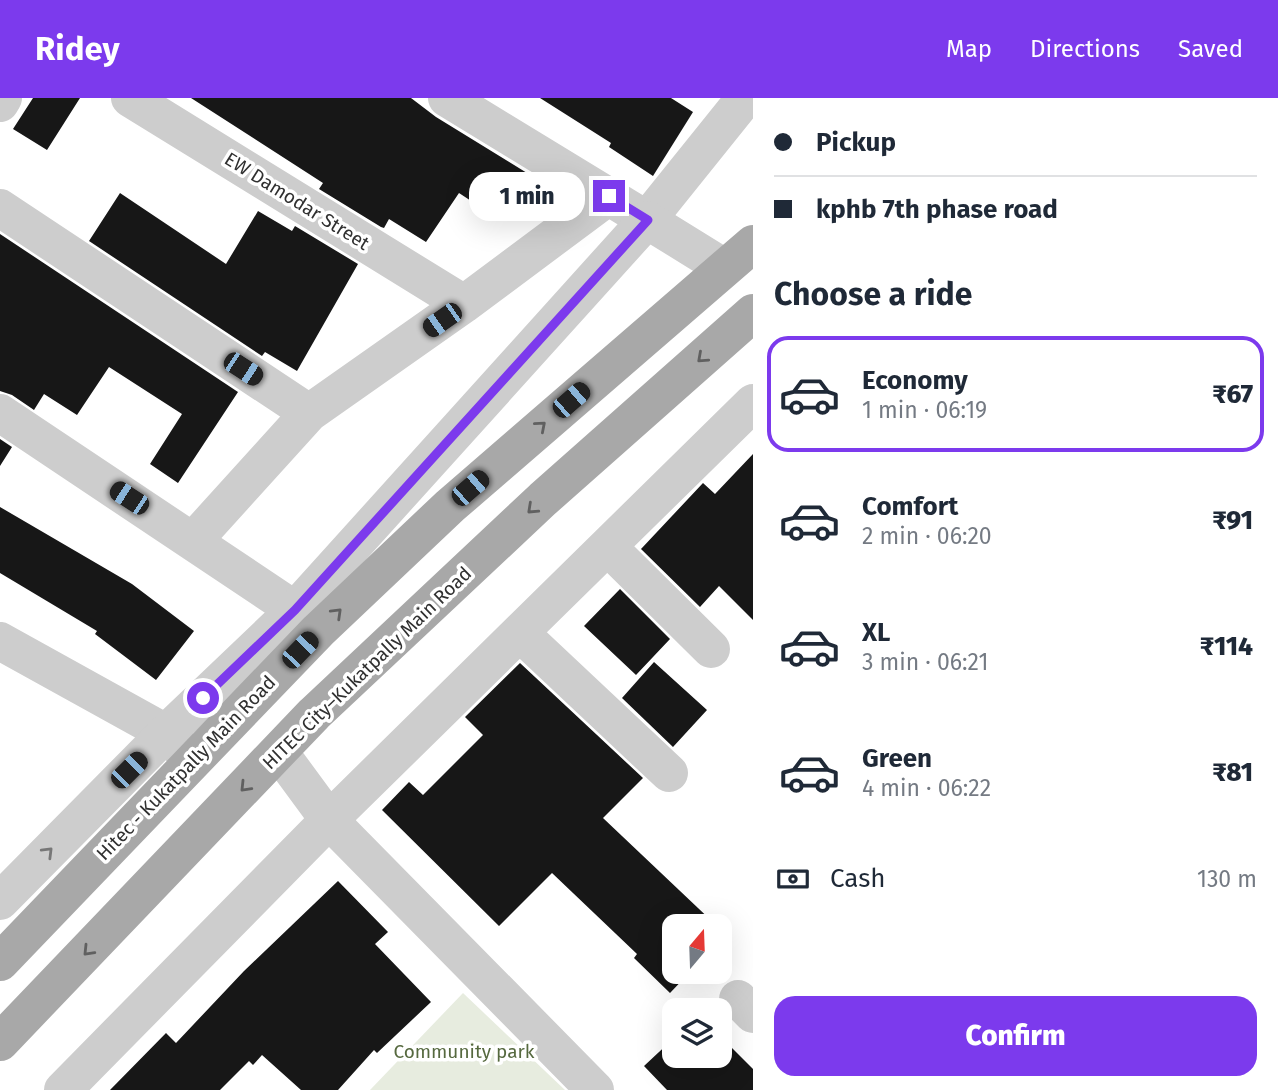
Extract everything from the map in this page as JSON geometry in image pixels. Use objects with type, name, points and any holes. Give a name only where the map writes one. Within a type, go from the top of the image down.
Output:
[{"type":"main road","name":"Hitec - Kukatpally Main Road","points":[[0,962],[318,631],[450,506],[723,267],[753,244]]},
{"type":"main road","name":"HITEC City–Kukatpally Main Road","points":[[0,1042],[314,714],[543,499],[753,313]]},
{"type":"street","points":[[0,103],[3,98]]},
{"type":"street","name":"EW Damodar Street","points":[[130,98],[464,304]]},
{"type":"street","points":[[447,98],[723,267]]},
{"type":"street","points":[[0,901],[166,733],[295,610],[648,220],[745,98]]},
{"type":"street","points":[[194,540],[309,413],[464,304],[609,196]]},
{"type":"street","points":[[0,208],[309,413]]},
{"type":"street","points":[[63,1090],[329,820],[753,403]]},
{"type":"street","points":[[0,413],[194,540],[295,610]]},
{"type":"street","points":[[608,547],[711,649]]},
{"type":"street","points":[[520,633],[669,773]]},
{"type":"street","points":[[0,641],[166,733],[191,761]]},
{"type":"street","points":[[279,752],[329,820],[595,1090]]},
{"type":"green space","name":"Community park","points":[[463,993],[565,1090],[370,1090]]},
{"type":"building","points":[[33,98],[80,98],[47,150],[13,129]]},
{"type":"building","points":[[191,98],[411,98],[436,117],[527,173],[497,218],[459,193],[426,242],[389,219],[384,228],[381,227],[319,189],[323,183]]},
{"type":"building","points":[[540,98],[671,98],[693,112],[653,176],[609,147],[611,143]]},
{"type":"building","points":[[120,193],[226,264],[258,211],[292,231],[295,226],[358,264],[297,371],[265,352],[262,356],[89,241]]},
{"type":"building","points":[[0,234],[238,392],[178,483],[150,464],[182,414],[109,367],[77,415],[44,394],[34,410],[12,395],[0,391]]},
{"type":"building","points":[[0,439],[12,447],[0,466]]},
{"type":"building","points":[[753,454],[753,620],[719,586],[700,607],[641,549],[703,483],[715,494]]},
{"type":"building","points":[[0,507],[132,584],[194,631],[156,680],[95,634],[97,631],[0,573]]},
{"type":"building","points":[[620,589],[670,639],[636,675],[584,626]]},
{"type":"building","points":[[654,662],[707,710],[673,747],[622,698]]},
{"type":"building","points":[[520,663],[643,778],[603,818],[704,914],[662,914],[662,984],[679,984],[670,993],[634,958],[637,954],[552,873],[499,926],[382,810],[409,782],[423,795],[483,735],[465,717]]},
{"type":"building","points":[[338,881],[388,932],[375,944],[431,1002],[377,1053],[374,1050],[338,1090],[301,1090],[262,1055],[253,1065],[249,1061],[220,1090],[110,1090],[166,1033],[176,1043],[244,971]]},
{"type":"building","points":[[732,1048],[753,1069],[753,1090],[667,1090],[644,1066],[662,1049],[662,1068],[732,1068]]},
{"type":"route","points":[[203,698],[295,610],[648,220],[609,196]]}]
